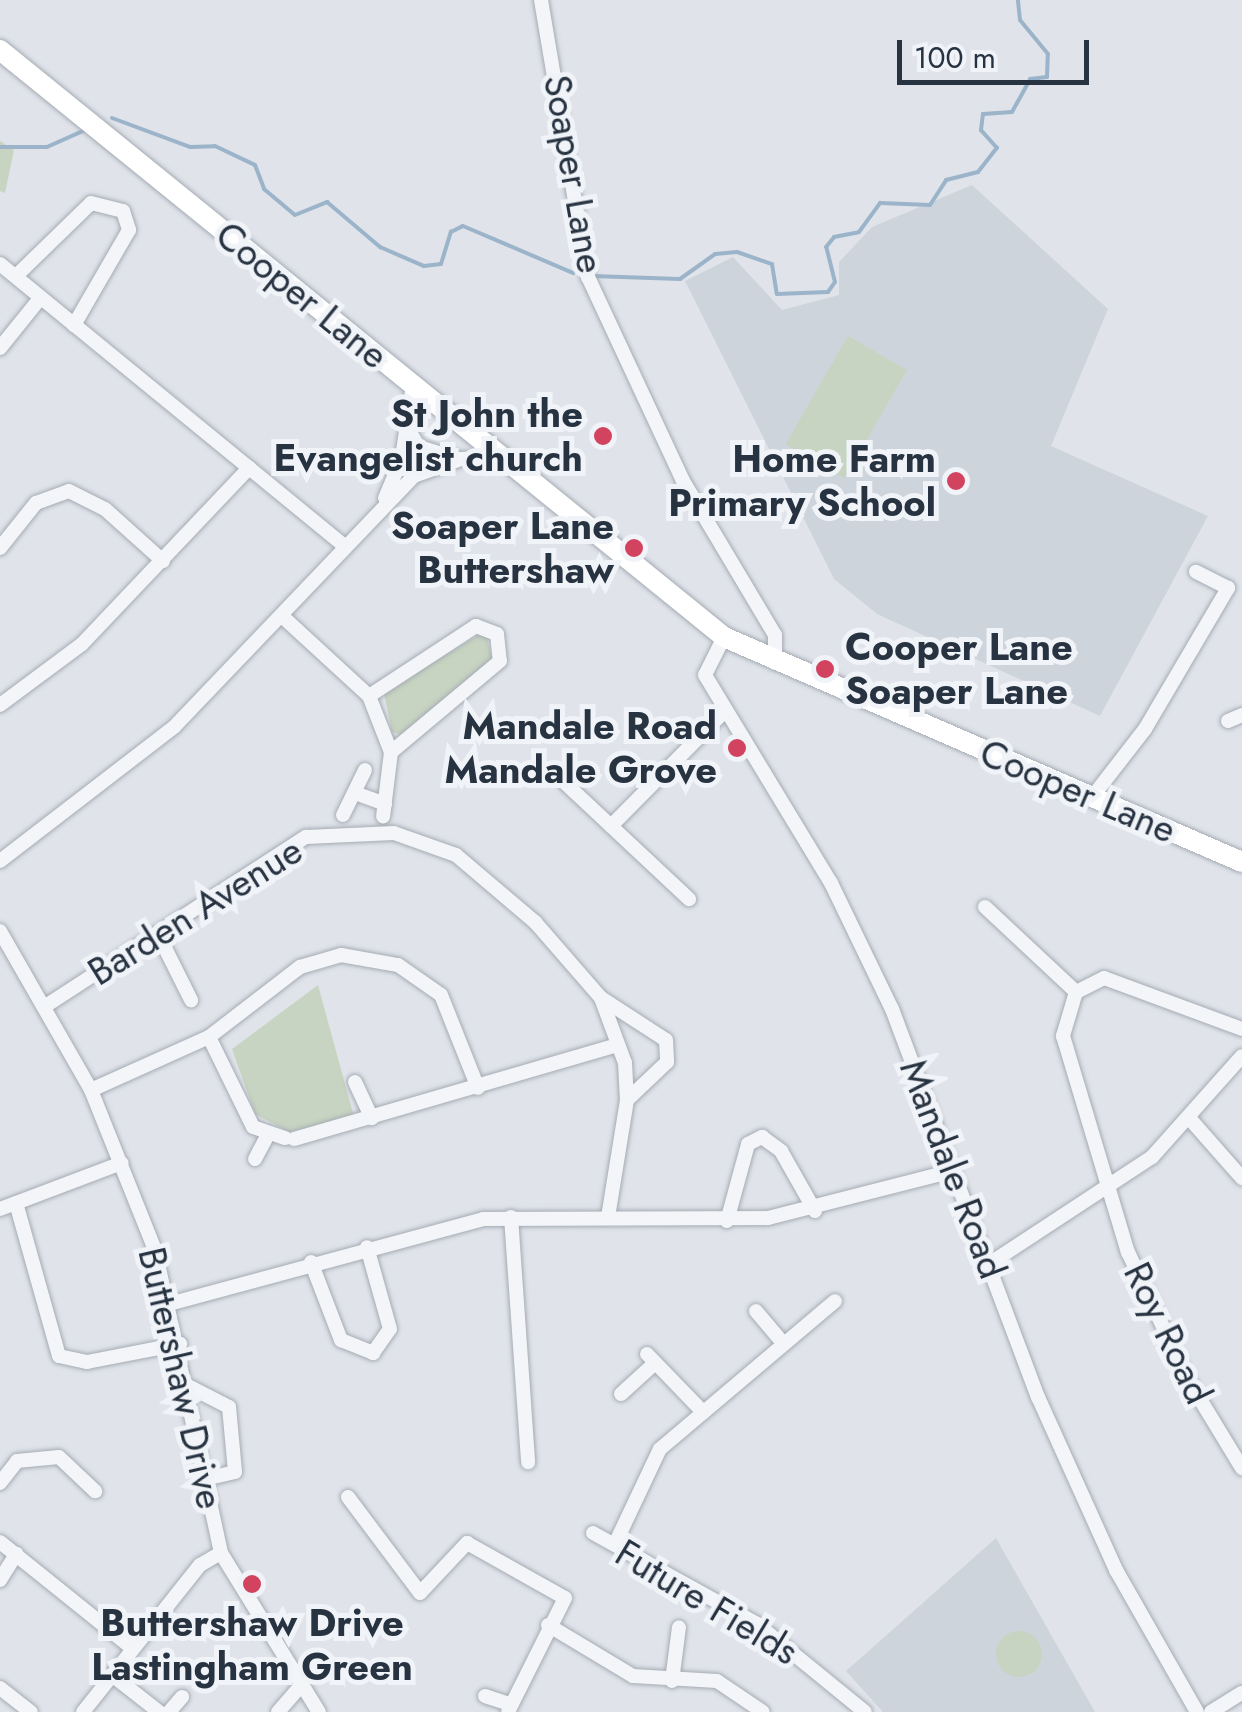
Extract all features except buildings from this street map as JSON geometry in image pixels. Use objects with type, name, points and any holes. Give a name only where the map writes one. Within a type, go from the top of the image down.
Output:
[{"type":"main road","name":"Cooper Lane","points":[[0,50],[724,637],[774,663],[1242,862]]},
{"type":"street","name":"Soaper Lane","points":[[541,0],[588,277],[682,479],[775,634],[774,663]]},
{"type":"street","points":[[17,275],[91,203],[123,212],[129,230],[74,325]]},
{"type":"street","points":[[0,264],[17,275],[38,302],[74,325],[344,546]]},
{"type":"street","points":[[0,348],[38,302]]},
{"type":"street","points":[[382,503],[408,428],[413,384]]},
{"type":"street","points":[[408,428],[419,446],[461,459]]},
{"type":"street","points":[[0,860],[174,727],[283,618],[382,503],[430,466],[461,459],[504,458]]},
{"type":"street","points":[[0,705],[82,644],[249,468]]},
{"type":"street","points":[[0,548],[36,504],[69,490],[105,508],[163,561]]},
{"type":"street","points":[[1093,796],[1146,729],[1232,582],[1196,572]]},
{"type":"street","points":[[283,618],[369,696],[391,752],[384,811],[355,793]]},
{"type":"street","points":[[369,696],[476,626],[497,634],[500,661],[391,752]]},
{"type":"street","name":"Mandale Road","points":[[724,637],[704,674],[831,883],[1116,1570],[1197,1712]]},
{"type":"street","points":[[611,826],[724,712]]},
{"type":"street","points":[[343,815],[364,770]]},
{"type":"street","points":[[565,784],[689,899]]},
{"type":"street","name":"Barden Avenue","points":[[47,1005],[306,836],[394,833],[456,855],[535,922],[601,998],[618,1045],[626,1100],[608,1217]]},
{"type":"street","points":[[985,907],[1076,992],[1104,978],[1242,1029]]},
{"type":"street","name":"Buttershaw Drive","points":[[0,931],[47,1005],[91,1090],[122,1163],[180,1344],[221,1553],[319,1712]]},
{"type":"street","points":[[158,936],[191,1000]]},
{"type":"street","points":[[91,1090],[209,1037],[300,967],[341,955],[398,965],[441,995],[478,1088]]},
{"type":"street","name":"Roy Road","points":[[1076,992],[1063,1036],[1112,1190],[1156,1316],[1242,1468]]},
{"type":"street","points":[[601,998],[666,1040],[668,1062],[626,1100]]},
{"type":"street","points":[[209,1037],[230,1095],[268,1134],[290,1138],[478,1088],[618,1045]]},
{"type":"street","points":[[989,1264],[1112,1190],[1190,1120],[1242,1056]]},
{"type":"street","points":[[355,1082],[372,1118]]},
{"type":"street","points":[[1190,1120],[1242,1178]]},
{"type":"street","points":[[255,1159],[268,1134]]},
{"type":"street","points":[[727,1221],[748,1144],[762,1137],[781,1151],[815,1211]]},
{"type":"street","points":[[0,1209],[122,1163]]},
{"type":"street","points":[[169,1304],[367,1247],[511,1217],[727,1221],[815,1211],[953,1171]]},
{"type":"street","points":[[16,1203],[60,1356],[87,1362],[180,1344]]},
{"type":"street","points":[[511,1217],[528,1462]]},
{"type":"street","points":[[310,1262],[341,1340],[372,1354],[390,1328],[367,1247]]},
{"type":"street","points":[[614,1544],[653,1457],[701,1410],[835,1301]]},
{"type":"street","points":[[756,1311],[783,1343]]},
{"type":"street","points":[[621,1394],[651,1358],[701,1410]]},
{"type":"street","points":[[188,1386],[229,1407],[235,1472],[206,1479]]},
{"type":"street","points":[[0,1483],[17,1461],[59,1457],[95,1491]]},
{"type":"street","points":[[348,1498],[420,1593],[467,1543],[565,1598],[507,1707],[485,1696]]},
{"type":"street","name":"Future Fields","points":[[592,1533],[757,1624],[865,1712]]},
{"type":"street","points":[[0,1542],[132,1648]]},
{"type":"street","points":[[83,1712],[132,1648],[221,1553]]},
{"type":"street","points":[[0,1580],[16,1554]]},
{"type":"street","points":[[548,1625],[633,1676],[733,1686],[763,1712]]},
{"type":"street","points":[[672,1680],[680,1627]]},
{"type":"street","points":[[112,1675],[158,1712]]},
{"type":"street","points":[[278,1712],[301,1686]]},
{"type":"street","points":[[0,1688],[31,1712]]},
{"type":"street","points":[[1211,1712],[1242,1693]]},
{"type":"street","points":[[170,1712],[182,1697]]},
{"type":"shaded area","name":"Home Farm Primary School","points":[[972,185],[1108,309],[1051,446],[1208,516],[1100,716],[877,614],[834,579],[685,281],[733,257],[782,310],[839,295],[839,262],[872,227]]},
{"type":"shaded area","points":[[996,1538],[1095,1712],[883,1712],[846,1671]]},
{"type":"green space","points":[[0,141],[14,150],[5,193],[0,191]]},
{"type":"green space","points":[[848,336],[907,370],[844,478],[786,444]]},
{"type":"green space","points":[[485,631],[493,662],[402,735],[392,732],[384,693]]},
{"type":"green space","points":[[318,985],[354,1117],[289,1132],[255,1114],[232,1049]]},
{"type":"green space","points":[[1019,1631],[1036,1637],[1042,1654],[1036,1671],[1019,1677],[1002,1671],[996,1654],[1002,1637]]},
{"type":"waterway","points":[[592,276],[680,279],[715,254],[737,252],[772,264],[777,294],[828,292],[835,282],[826,247],[834,237],[859,232],[880,203],[930,205],[946,180],[978,172],[997,148],[981,130],[983,114],[1012,112],[1030,79],[1047,77],[1048,54],[1020,20],[1018,0]]},
{"type":"waterway","points":[[112,118],[190,147],[215,146],[255,165],[264,189],[295,215],[327,202],[380,247],[424,266],[441,264],[451,232],[463,226],[573,273]]},
{"type":"waterway","points":[[0,147],[47,147],[85,130]]},
{"type":"place","name":"St John the Evangelist church","points":[[603,436]]},
{"type":"place","name":"Home Farm Primary School","points":[[956,481]]},
{"type":"place","name":"Soaper Lane Buttershaw","points":[[634,548]]},
{"type":"place","name":"Cooper Lane Soaper Lane","points":[[825,669]]},
{"type":"place","name":"Mandale Road Mandale Grove","points":[[737,748]]},
{"type":"place","name":"Buttershaw Drive Lastingham Green","points":[[252,1584]]}]
